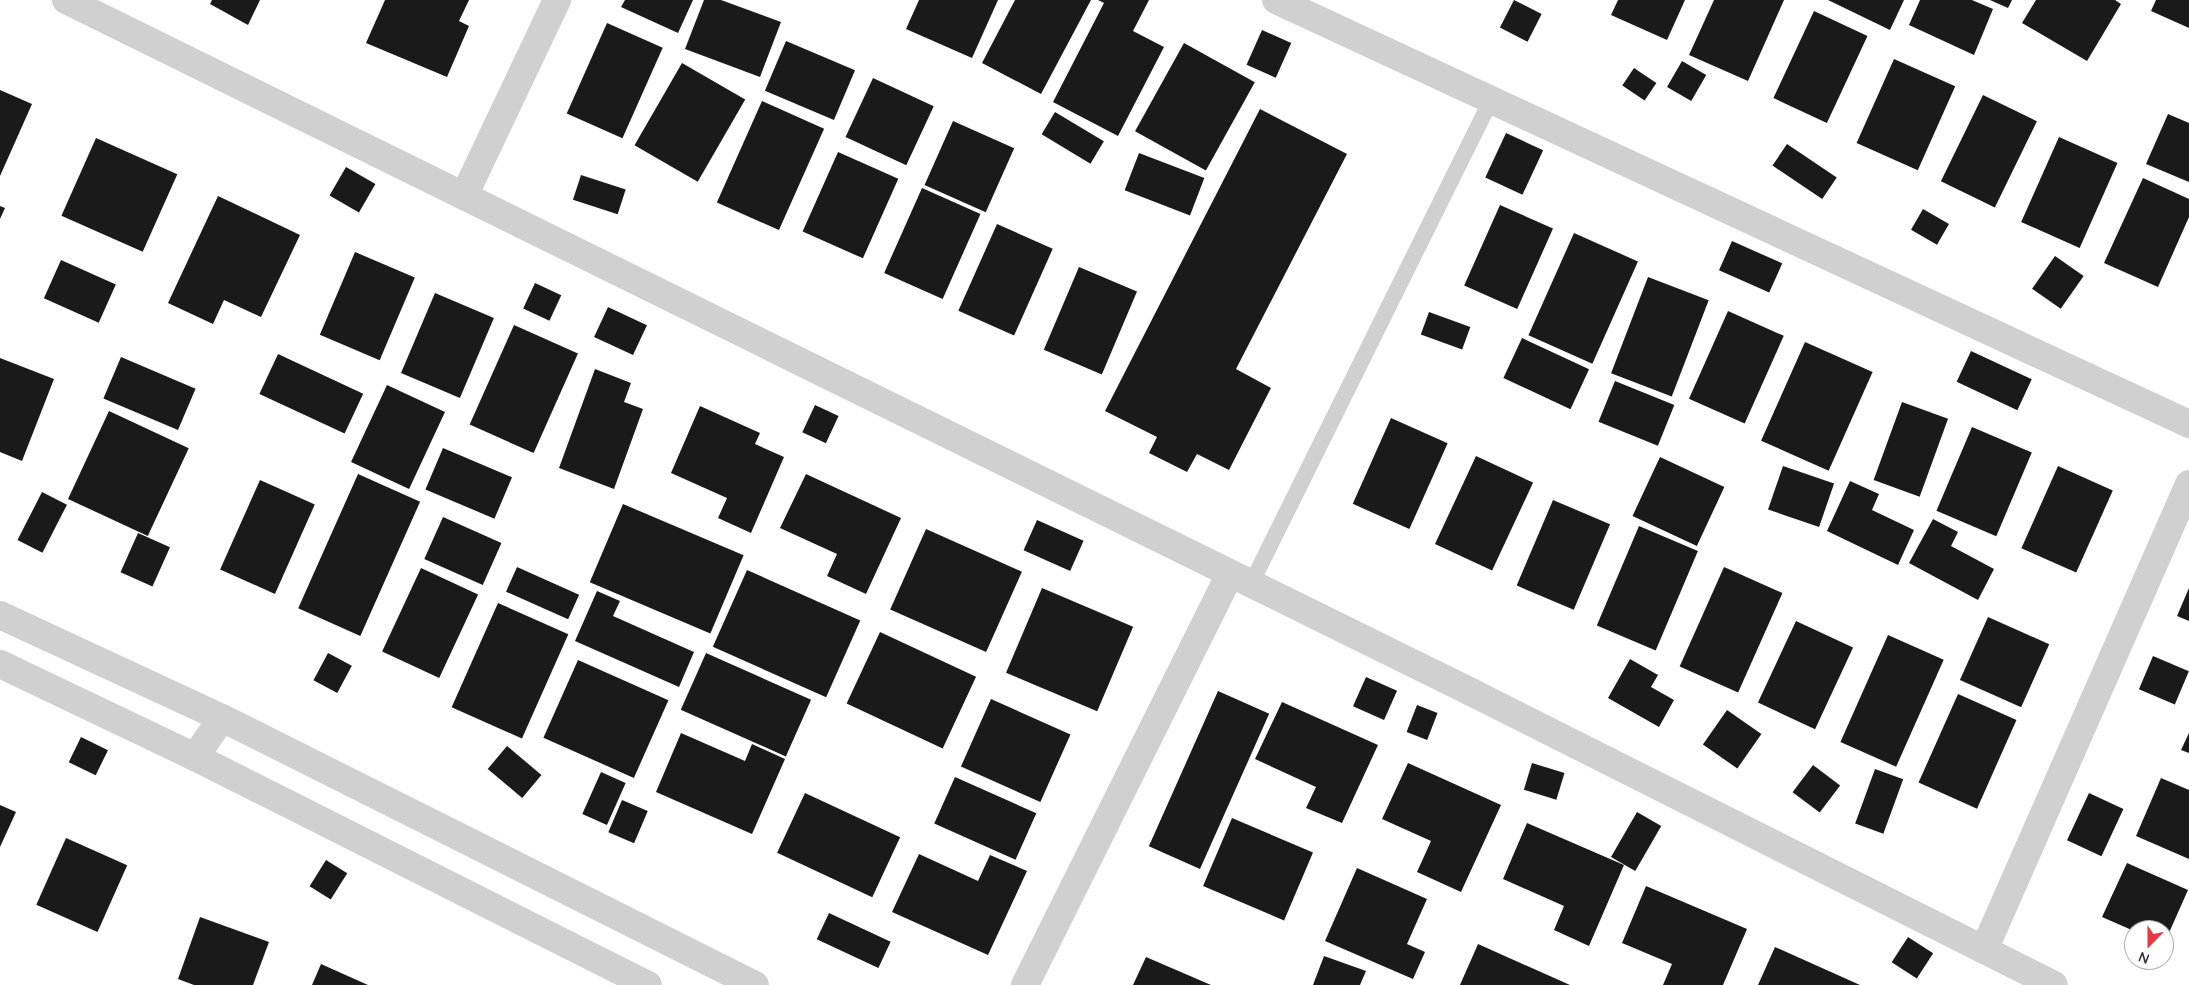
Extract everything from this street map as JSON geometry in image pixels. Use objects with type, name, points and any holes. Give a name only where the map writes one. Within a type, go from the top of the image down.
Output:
[{"type":"street","points":[[66,0],[1241,579],[2054,985]]},
{"type":"street","points":[[464,196],[558,0]]},
{"type":"street","points":[[1276,0],[2189,424]]},
{"type":"street","points":[[1984,950],[2189,484]]},
{"type":"street","points":[[1026,985],[1241,579]]},
{"type":"street","points":[[0,616],[222,718],[755,985]]},
{"type":"street","points":[[0,664],[195,757],[648,985]]},
{"type":"street","points":[[195,757],[222,718]]},
{"type":"lane","points":[[1241,579],[1491,100]]},
{"type":"building","points":[[212,0],[260,0],[248,25],[210,4]]},
{"type":"building","points":[[385,0],[469,0],[459,21],[469,26],[447,77],[366,43]]},
{"type":"building","points":[[625,0],[693,0],[678,33],[621,7]]},
{"type":"building","points":[[704,0],[721,0],[781,22],[760,77],[685,49]]},
{"type":"building","points":[[919,0],[998,0],[972,58],[906,29]]},
{"type":"building","points":[[1015,0],[1091,0],[1041,94],[982,63]]},
{"type":"building","points":[[1098,0],[1149,0],[1133,31],[1164,47],[1118,136],[1053,102],[1104,3]]},
{"type":"building","points":[[1514,0],[1542,14],[1528,42],[1500,28]]},
{"type":"building","points":[[1618,0],[1685,0],[1667,40],[1611,15]]},
{"type":"building","points":[[1714,0],[1784,0],[1748,81],[1689,55]]},
{"type":"building","points":[[1828,0],[1904,0],[1890,30]]},
{"type":"building","points":[[1920,0],[1972,0],[1993,9],[1974,55],[1909,25]]},
{"type":"building","points":[[1990,0],[2012,0],[2008,8]]},
{"type":"building","points":[[2036,0],[2115,0],[2121,4],[2087,61],[2022,23]]},
{"type":"building","points":[[2156,0],[2189,0],[2189,28],[2151,11]]},
{"type":"building","points":[[1814,11],[1867,36],[1827,123],[1773,98]]},
{"type":"building","points":[[607,23],[663,48],[622,138],[567,113]]},
{"type":"building","points":[[1262,30],[1291,43],[1276,78],[1247,65]]},
{"type":"building","points":[[786,41],[855,70],[834,120],[765,91]]},
{"type":"building","points":[[1184,43],[1255,82],[1206,171],[1135,131]]},
{"type":"building","points":[[1894,59],[1955,86],[1918,170],[1857,143]]},
{"type":"building","points":[[1682,61],[1706,75],[1691,101],[1667,87]]},
{"type":"building","points":[[682,63],[745,100],[698,182],[634,145]]},
{"type":"building","points":[[1634,68],[1656,83],[1645,101],[1622,85]]},
{"type":"building","points":[[873,78],[934,106],[906,165],[846,137]]},
{"type":"building","points":[[0,90],[32,104],[0,176]]},
{"type":"building","points":[[1983,95],[2037,121],[1995,208],[1941,181]]},
{"type":"building","points":[[762,101],[824,129],[779,230],[717,202]]},
{"type":"building","points":[[1260,109],[1347,154],[1236,369],[1271,388],[1229,470],[1197,454],[1187,472],[1149,453],[1157,437],[1105,411]]},
{"type":"building","points":[[1055,112],[1104,141],[1090,164],[1042,134]]},
{"type":"building","points":[[2168,114],[2189,123],[2189,182],[2146,164]]},
{"type":"building","points":[[953,121],[1014,148],[986,212],[925,185]]},
{"type":"building","points":[[1506,133],[1543,150],[1522,195],[1485,177]]},
{"type":"building","points":[[2059,137],[2117,163],[2080,248],[2021,222]]},
{"type":"building","points":[[96,138],[177,174],[143,252],[61,216]]},
{"type":"building","points":[[1787,144],[1837,178],[1822,199],[1772,166]]},
{"type":"building","points":[[838,152],[898,179],[863,258],[803,231]]},
{"type":"building","points":[[1139,153],[1204,178],[1190,215],[1125,190]]},
{"type":"building","points":[[346,167],[375,184],[359,213],[330,196]]},
{"type":"building","points":[[581,175],[626,190],[618,214],[573,200]]},
{"type":"building","points":[[2143,178],[2189,199],[2189,217],[2158,287],[2104,263]]},
{"type":"building","points":[[922,188],[980,214],[943,299],[884,273]]},
{"type":"building","points":[[218,196],[300,235],[261,317],[224,300],[213,324],[168,303]]},
{"type":"building","points":[[1500,205],[1553,229],[1517,309],[1464,285]]},
{"type":"building","points":[[0,206],[5,208],[0,219]]},
{"type":"building","points":[[1923,209],[1949,224],[1937,245],[1911,230]]},
{"type":"building","points":[[997,224],[1053,249],[1014,336],[958,311]]},
{"type":"building","points":[[1574,233],[1638,261],[1592,364],[1528,335]]},
{"type":"building","points":[[1732,241],[1782,263],[1769,293],[1719,270]]},
{"type":"building","points":[[355,252],[415,277],[380,360],[320,335]]},
{"type":"building","points":[[2055,256],[2084,276],[2061,309],[2032,289]]},
{"type":"building","points":[[61,260],[116,284],[99,323],[44,298]]},
{"type":"building","points":[[1079,267],[1137,292],[1102,374],[1044,350]]},
{"type":"building","points":[[1648,277],[1709,300],[1672,396],[1611,373]]},
{"type":"building","points":[[535,283],[561,295],[549,321],[523,308]]},
{"type":"building","points":[[435,293],[494,318],[460,398],[401,373]]},
{"type":"building","points":[[608,307],[647,325],[633,355],[594,337]]},
{"type":"building","points":[[1728,311],[1784,336],[1745,424],[1689,399]]},
{"type":"building","points":[[1429,312],[1470,327],[1462,350],[1421,335]]},
{"type":"building","points":[[514,325],[578,353],[534,453],[470,425]]},
{"type":"building","points":[[1522,338],[1589,369],[1570,409],[1503,378]]},
{"type":"building","points":[[1805,342],[1873,372],[1829,471],[1761,441]]},
{"type":"building","points":[[1971,351],[2032,379],[2017,410],[1957,382]]},
{"type":"building","points":[[278,354],[363,394],[345,434],[259,394]]},
{"type":"building","points":[[121,357],[196,389],[178,430],[103,398]]},
{"type":"building","points":[[0,358],[54,379],[22,461],[0,452]]},
{"type":"building","points":[[595,369],[631,383],[624,402],[643,409],[614,489],[559,468]]},
{"type":"building","points":[[1615,381],[1674,405],[1658,446],[1599,422]]},
{"type":"building","points":[[387,385],[445,412],[409,489],[351,462]]},
{"type":"building","points":[[1902,402],[1948,419],[1920,497],[1874,480]]},
{"type":"building","points":[[815,405],[839,416],[826,443],[802,432]]},
{"type":"building","points":[[700,406],[760,433],[755,444],[784,457],[751,533],[718,518],[727,498],[671,473]]},
{"type":"building","points":[[109,411],[189,448],[148,536],[68,499]]},
{"type":"building","points":[[1391,418],[1448,443],[1409,529],[1353,504]]},
{"type":"building","points":[[1972,427],[2032,452],[1996,536],[1936,511]]},
{"type":"building","points":[[443,448],[512,477],[494,519],[425,489]]},
{"type":"building","points":[[1476,456],[1533,483],[1492,571],[1435,544]]},
{"type":"building","points":[[1660,457],[1724,487],[1697,546],[1633,516]]},
{"type":"building","points":[[1783,466],[1834,484],[1819,527],[1768,509]]},
{"type":"building","points":[[2058,466],[2113,490],[2076,573],[2021,548]]},
{"type":"building","points":[[358,474],[420,502],[360,636],[298,608]]},
{"type":"building","points":[[806,474],[901,518],[866,594],[827,576],[837,554],[780,528]]},
{"type":"building","points":[[260,480],[315,504],[275,594],[220,570]]},
{"type":"building","points":[[1850,481],[1879,494],[1872,510],[1914,530],[1898,565],[1827,531]]},
{"type":"building","points":[[42,492],[67,505],[42,553],[17,540]]},
{"type":"building","points":[[1553,500],[1610,524],[1574,610],[1517,586]]},
{"type":"building","points":[[623,504],[744,555],[710,633],[590,582]]},
{"type":"building","points":[[443,517],[501,543],[483,585],[424,559]]},
{"type":"building","points":[[1933,519],[1958,532],[1951,546],[1994,569],[1978,600],[1909,563]]},
{"type":"building","points":[[1037,520],[1084,541],[1070,571],[1024,550]]},
{"type":"building","points":[[1639,526],[1698,551],[1656,650],[1597,625]]},
{"type":"building","points":[[926,529],[1022,572],[986,652],[890,609]]},
{"type":"building","points":[[138,533],[170,547],[152,587],[121,572]]},
{"type":"building","points":[[517,567],[579,595],[568,619],[506,592]]},
{"type":"building","points":[[1724,567],[1782,593],[1738,693],[1680,667]]},
{"type":"building","points":[[421,568],[478,595],[439,678],[382,651]]},
{"type":"building","points":[[747,570],[860,620],[826,697],[713,647]]},
{"type":"building","points":[[1042,588],[1133,627],[1097,711],[1006,673]]},
{"type":"building","points":[[2189,588],[2189,621],[2177,616]]},
{"type":"building","points":[[597,591],[620,601],[613,616],[694,652],[679,687],[575,641]]},
{"type":"building","points":[[498,603],[568,634],[522,738],[452,707]]},
{"type":"building","points":[[1988,617],[2049,644],[2021,707],[1960,680]]},
{"type":"building","points":[[1796,621],[1853,648],[1815,729],[1758,703]]},
{"type":"building","points":[[880,632],[976,677],[943,748],[847,704]]},
{"type":"building","points":[[1888,635],[1944,660],[1896,767],[1840,742]]},
{"type":"building","points":[[328,653],[352,666],[337,693],[313,680]]},
{"type":"building","points":[[706,653],[811,700],[786,756],[681,710]]},
{"type":"building","points":[[2153,656],[2189,671],[2175,704],[2139,689]]},
{"type":"building","points":[[1630,659],[1658,675],[1651,687],[1674,700],[1659,727],[1608,698]]},
{"type":"building","points":[[578,660],[668,700],[634,778],[543,738]]},
{"type":"building","points":[[1366,677],[1397,691],[1384,720],[1353,706]]},
{"type":"building","points":[[1218,691],[1269,714],[1200,869],[1149,846]]},
{"type":"building","points":[[1958,694],[2016,720],[1977,809],[1919,783]]},
{"type":"building","points":[[991,699],[1070,734],[1040,802],[961,767]]},
{"type":"building","points":[[1282,702],[1378,745],[1342,823],[1306,808],[1316,787],[1255,759]]},
{"type":"building","points":[[1417,705],[1438,713],[1427,740],[1407,732]]},
{"type":"building","points":[[1727,710],[1761,734],[1737,768],[1703,744]]},
{"type":"building","points":[[681,733],[745,761],[752,744],[785,759],[752,834],[656,792]]},
{"type":"building","points":[[2189,733],[2189,753],[2181,750]]},
{"type":"building","points":[[81,737],[108,750],[96,775],[69,762]]},
{"type":"building","points":[[507,746],[541,775],[522,798],[488,769]]},
{"type":"building","points":[[1408,763],[1501,805],[1461,892],[1417,872],[1431,841],[1382,819]]},
{"type":"building","points":[[1532,763],[1565,773],[1556,800],[1524,790]]},
{"type":"building","points":[[1813,765],[1840,785],[1820,813],[1793,792]]},
{"type":"building","points":[[1875,769],[1903,779],[1883,834],[1855,824]]},
{"type":"building","points":[[601,772],[626,783],[607,825],[582,814]]},
{"type":"building","points":[[955,777],[1036,813],[1016,860],[934,824]]},
{"type":"building","points":[[2161,778],[2189,790],[2189,859],[2136,836]]},
{"type":"building","points":[[805,793],[900,837],[872,897],[777,853]]},
{"type":"building","points":[[2089,793],[2123,809],[2101,856],[2067,840]]},
{"type":"building","points":[[622,800],[648,811],[634,843],[608,832]]},
{"type":"building","points":[[0,805],[16,812],[0,847]]},
{"type":"building","points":[[1637,812],[1661,826],[1635,871],[1611,857]]},
{"type":"building","points":[[1232,818],[1313,852],[1284,921],[1203,886]]},
{"type":"building","points":[[1527,823],[1624,865],[1589,946],[1554,930],[1564,906],[1503,879]]},
{"type":"building","points":[[66,838],[127,865],[98,932],[36,905]]},
{"type":"building","points":[[919,854],[978,881],[990,855],[1027,871],[988,955],[892,912]]},
{"type":"building","points":[[326,860],[347,873],[331,900],[310,886]]},
{"type":"building","points":[[2127,863],[2188,890],[2174,922],[2124,920],[2124,927],[2102,917]]},
{"type":"building","points":[[1357,868],[1427,899],[1407,944],[1425,952],[1413,979],[1325,941]]},
{"type":"building","points":[[1646,886],[1747,929],[1723,985],[1663,985],[1672,964],[1622,943]]},
{"type":"building","points":[[829,913],[891,942],[878,968],[817,939]]},
{"type":"building","points":[[200,917],[269,942],[253,985],[194,985],[178,979]]},
{"type":"building","points":[[1908,937],[1933,953],[1917,978],[1892,962]]},
{"type":"building","points":[[1478,944],[1570,985],[1460,985]]},
{"type":"building","points":[[1775,947],[1860,985],[1758,985]]},
{"type":"building","points":[[1324,956],[1366,971],[1360,985],[1313,985]]},
{"type":"building","points":[[1146,957],[1211,985],[1133,985]]},
{"type":"building","points":[[321,964],[368,985],[312,985]]}]
